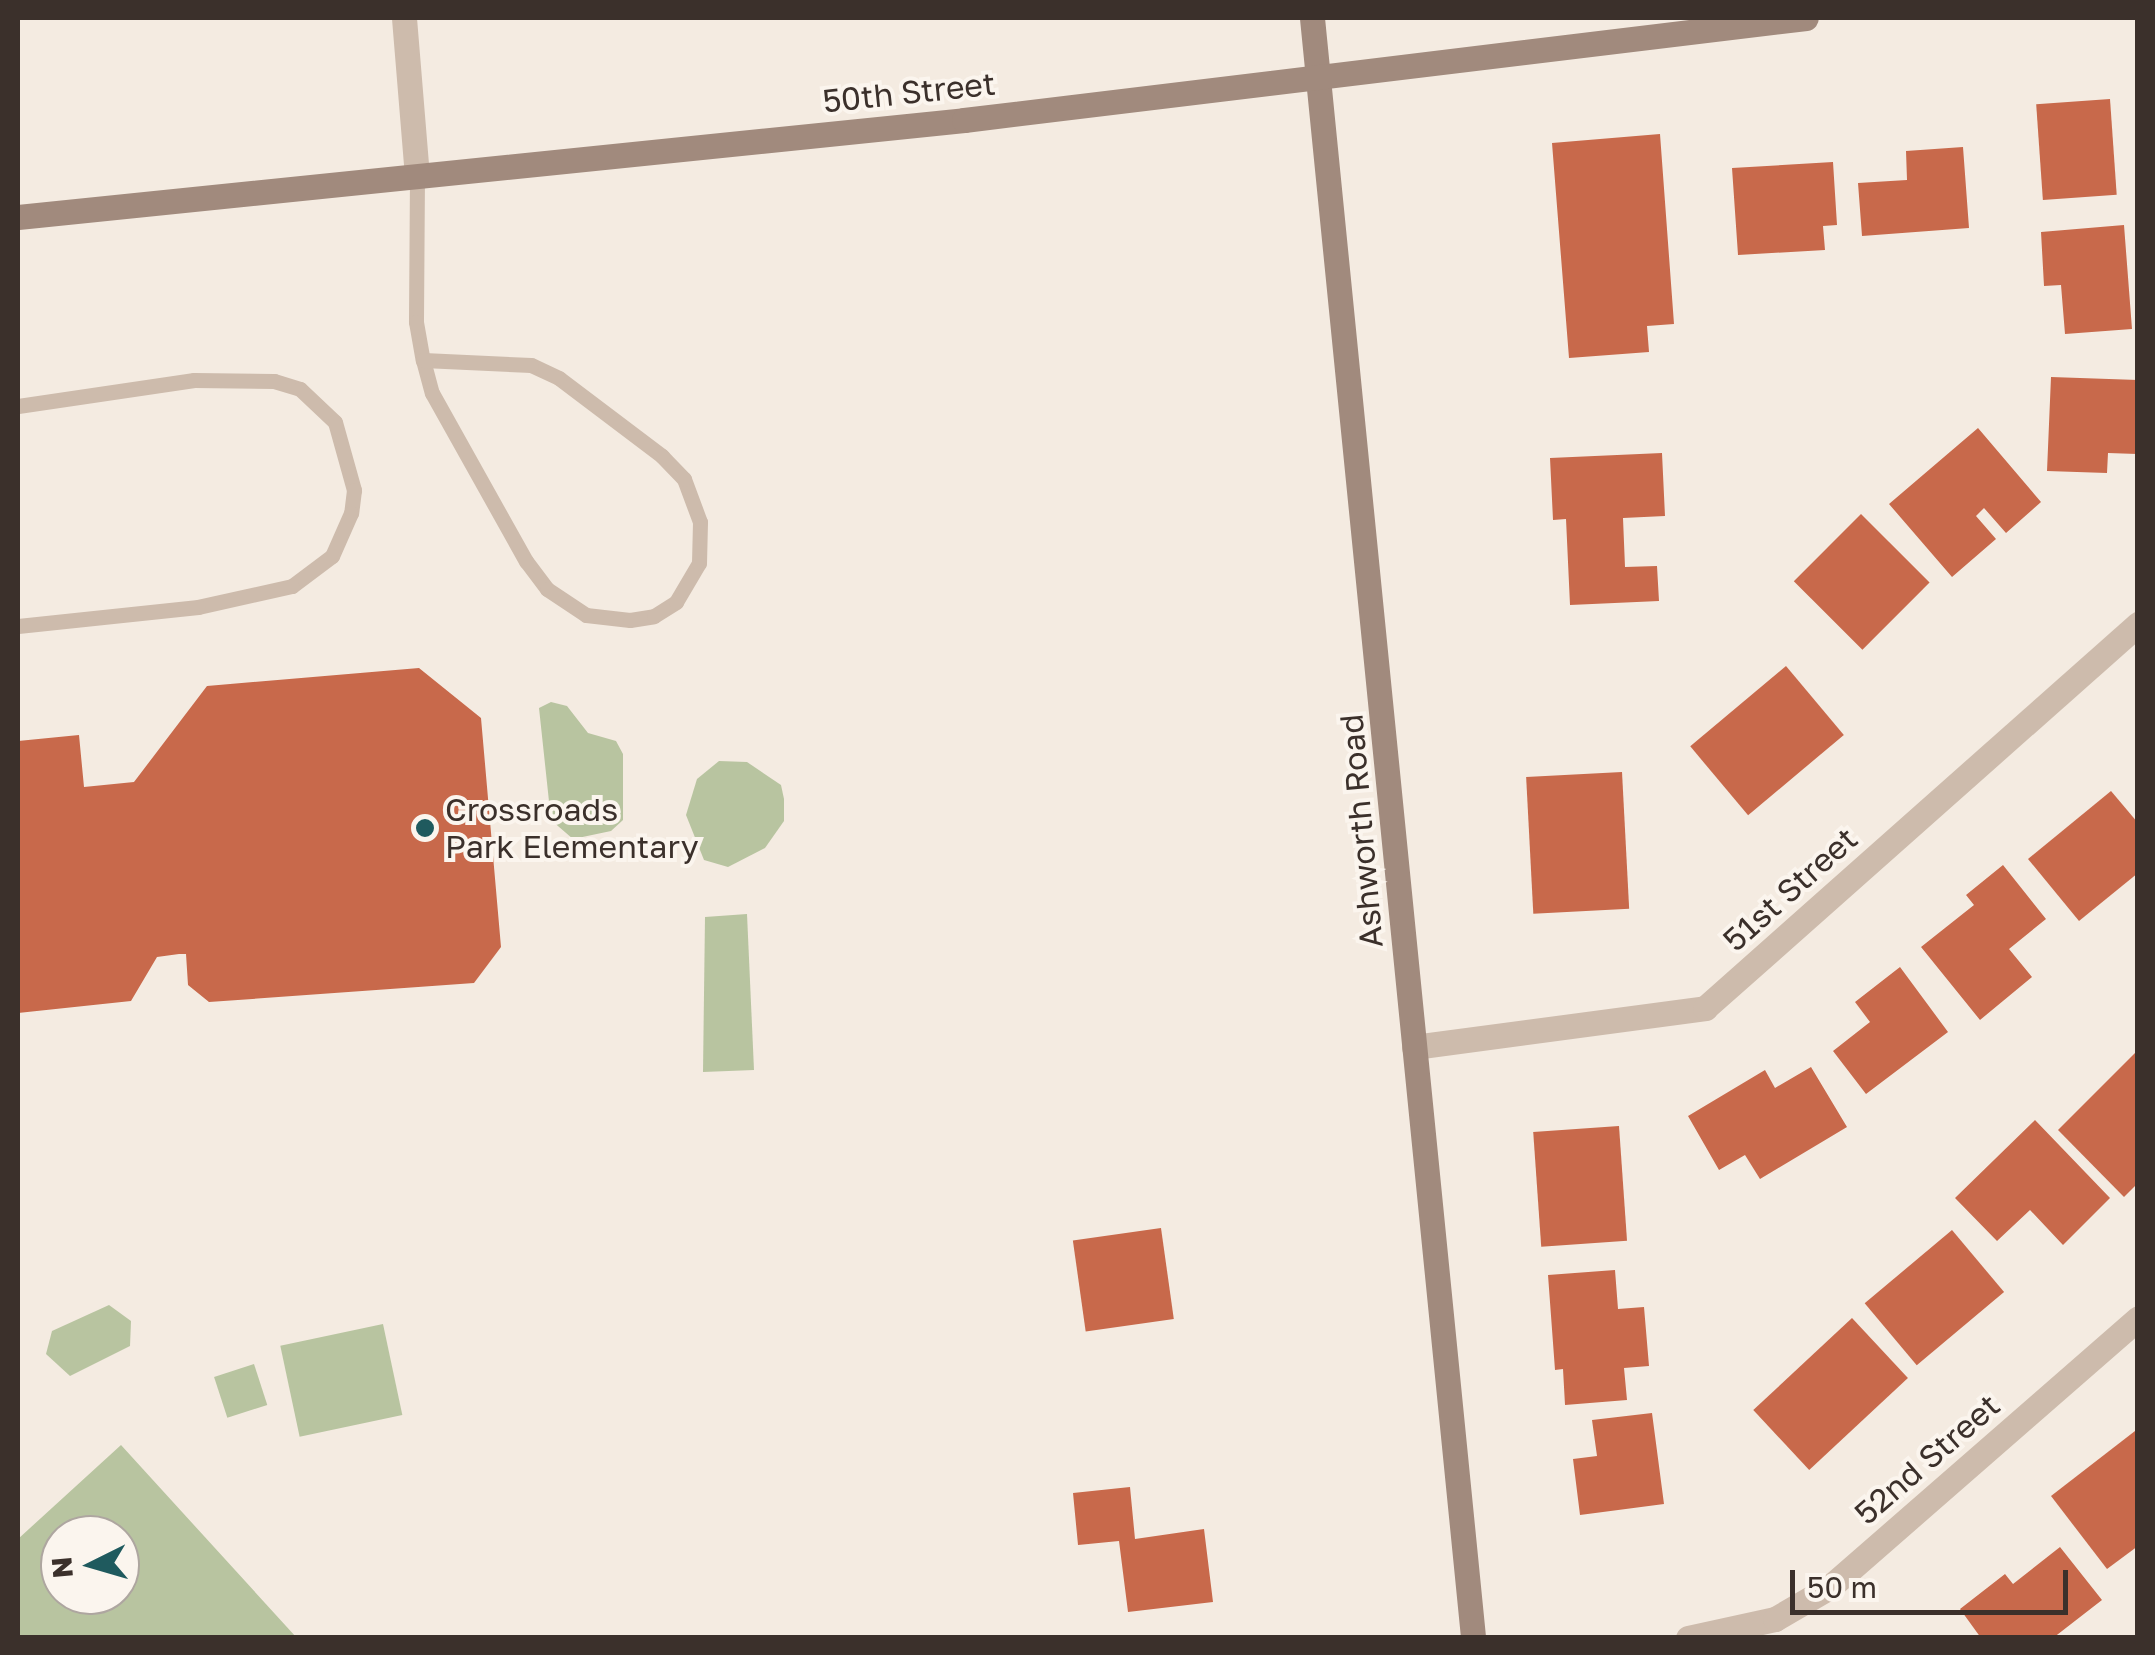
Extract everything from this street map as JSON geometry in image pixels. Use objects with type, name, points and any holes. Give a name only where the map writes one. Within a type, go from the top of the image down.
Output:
[{"type":"main road","name":"Ashworth Road","points":[[1312,18],[1473,1638]]},
{"type":"main road","name":"50th Street","points":[[19,218],[964,120],[1318,74],[1806,18]]},
{"type":"street","points":[[404,18],[416,176]]},
{"type":"street","name":"51st Street","points":[[1414,1047],[1705,1008],[2138,624]]},
{"type":"street","name":"52nd Street","points":[[1688,1638],[1775,1620],[1830,1587],[2138,1318]]},
{"type":"lane","points":[[416,176],[416,322],[423,360],[450,426],[547,589],[568,606],[602,618],[654,616],[676,602],[699,563],[700,522],[684,479],[662,456],[559,378],[532,366],[423,360]]},
{"type":"lane","points":[[18,406],[194,380],[274,381],[300,389],[336,422],[354,490],[352,514],[332,556],[292,586],[198,607],[18,626]]},
{"type":"green space","points":[[551,702],[567,706],[588,733],[616,741],[623,754],[623,820],[611,831],[573,839],[551,820],[539,708]]},
{"type":"green space","points":[[719,761],[747,762],[781,785],[784,799],[784,821],[765,848],[728,867],[704,860],[686,815],[697,779]]},
{"type":"green space","points":[[747,914],[754,1070],[703,1072],[705,917]]},
{"type":"green space","points":[[109,1305],[131,1321],[130,1346],[70,1376],[46,1354],[52,1331]]},
{"type":"green space","points":[[383,1324],[402,1415],[300,1437],[280,1346]]},
{"type":"green space","points":[[254,1364],[267,1405],[227,1418],[214,1377]]},
{"type":"green space","points":[[121,1445],[296,1637],[18,1637],[18,1539],[40,1519],[40,1615],[140,1615],[140,1515],[44,1515]]},
{"type":"building","points":[[2110,99],[2117,195],[2043,200],[2036,104]]},
{"type":"building","points":[[1660,134],[1674,324],[1647,326],[1649,352],[1569,358],[1552,143]]},
{"type":"building","points":[[1963,147],[1969,228],[1862,236],[1858,183],[1907,180],[1906,151]]},
{"type":"building","points":[[1833,162],[1837,225],[1823,226],[1825,250],[1738,255],[1732,168]]},
{"type":"building","points":[[2124,225],[2132,329],[2065,334],[2061,285],[2044,286],[2041,232]]},
{"type":"building","points":[[2051,377],[2138,380],[2137,454],[2108,453],[2107,473],[2047,471]]},
{"type":"building","points":[[1978,428],[2041,502],[2006,533],[1984,508],[1976,516],[1996,539],[1952,577],[1889,504]]},
{"type":"building","points":[[1662,453],[1665,516],[1623,518],[1625,567],[1657,566],[1659,601],[1570,605],[1566,519],[1553,520],[1550,458]]},
{"type":"building","points":[[1861,514],[1930,583],[1862,650],[1794,581]]},
{"type":"building","points":[[1786,666],[1844,735],[1748,815],[1690,746]]},
{"type":"building","points":[[419,668],[481,718],[501,947],[474,983],[209,1002],[188,985],[186,954],[179,954],[157,957],[131,1001],[18,1013],[18,741],[79,735],[84,787],[134,782],[207,686]]},
{"type":"building","points":[[1622,772],[1629,909],[1533,914],[1526,777]]},
{"type":"building","points":[[2111,791],[2138,823],[2138,873],[2079,921],[2028,859]]},
{"type":"building","points":[[2003,865],[2046,919],[2009,949],[2032,977],[1980,1020],[1921,947],[1974,905],[1966,895]]},
{"type":"building","points":[[1900,967],[1948,1032],[1866,1094],[1833,1051],[1870,1022],[1855,1002]]},
{"type":"building","points":[[2138,1050],[2138,1183],[2124,1197],[2058,1130]]},
{"type":"building","points":[[1811,1067],[1847,1127],[1760,1179],[1745,1155],[1719,1170],[1688,1116],[1765,1070],[1775,1088]]},
{"type":"building","points":[[2035,1120],[2110,1198],[2063,1245],[2030,1210],[1997,1241],[1955,1198]]},
{"type":"building","points":[[1619,1126],[1627,1241],[1541,1247],[1533,1132]]},
{"type":"building","points":[[1161,1228],[1174,1319],[1086,1331],[1073,1240]]},
{"type":"building","points":[[1952,1230],[2004,1292],[1917,1365],[1865,1303]]},
{"type":"building","points":[[1615,1270],[1618,1309],[1644,1307],[1649,1366],[1624,1368],[1627,1400],[1565,1405],[1563,1369],[1555,1370],[1548,1275]]},
{"type":"building","points":[[1852,1318],[1908,1378],[1809,1470],[1753,1410]]},
{"type":"building","points":[[1652,1413],[1664,1504],[1580,1515],[1573,1459],[1597,1456],[1592,1420]]},
{"type":"building","points":[[2135,1431],[2138,1546],[2107,1569],[2051,1496]]},
{"type":"building","points":[[1130,1487],[1135,1539],[1204,1529],[1213,1602],[1128,1612],[1119,1541],[1078,1545],[1073,1493]]},
{"type":"building","points":[[2060,1547],[2102,1600],[2053,1638],[1981,1638],[1960,1609],[2005,1574],[2013,1584]]},
{"type":"place","name":"Crossroads Park Elementary","points":[[425,828]]}]
